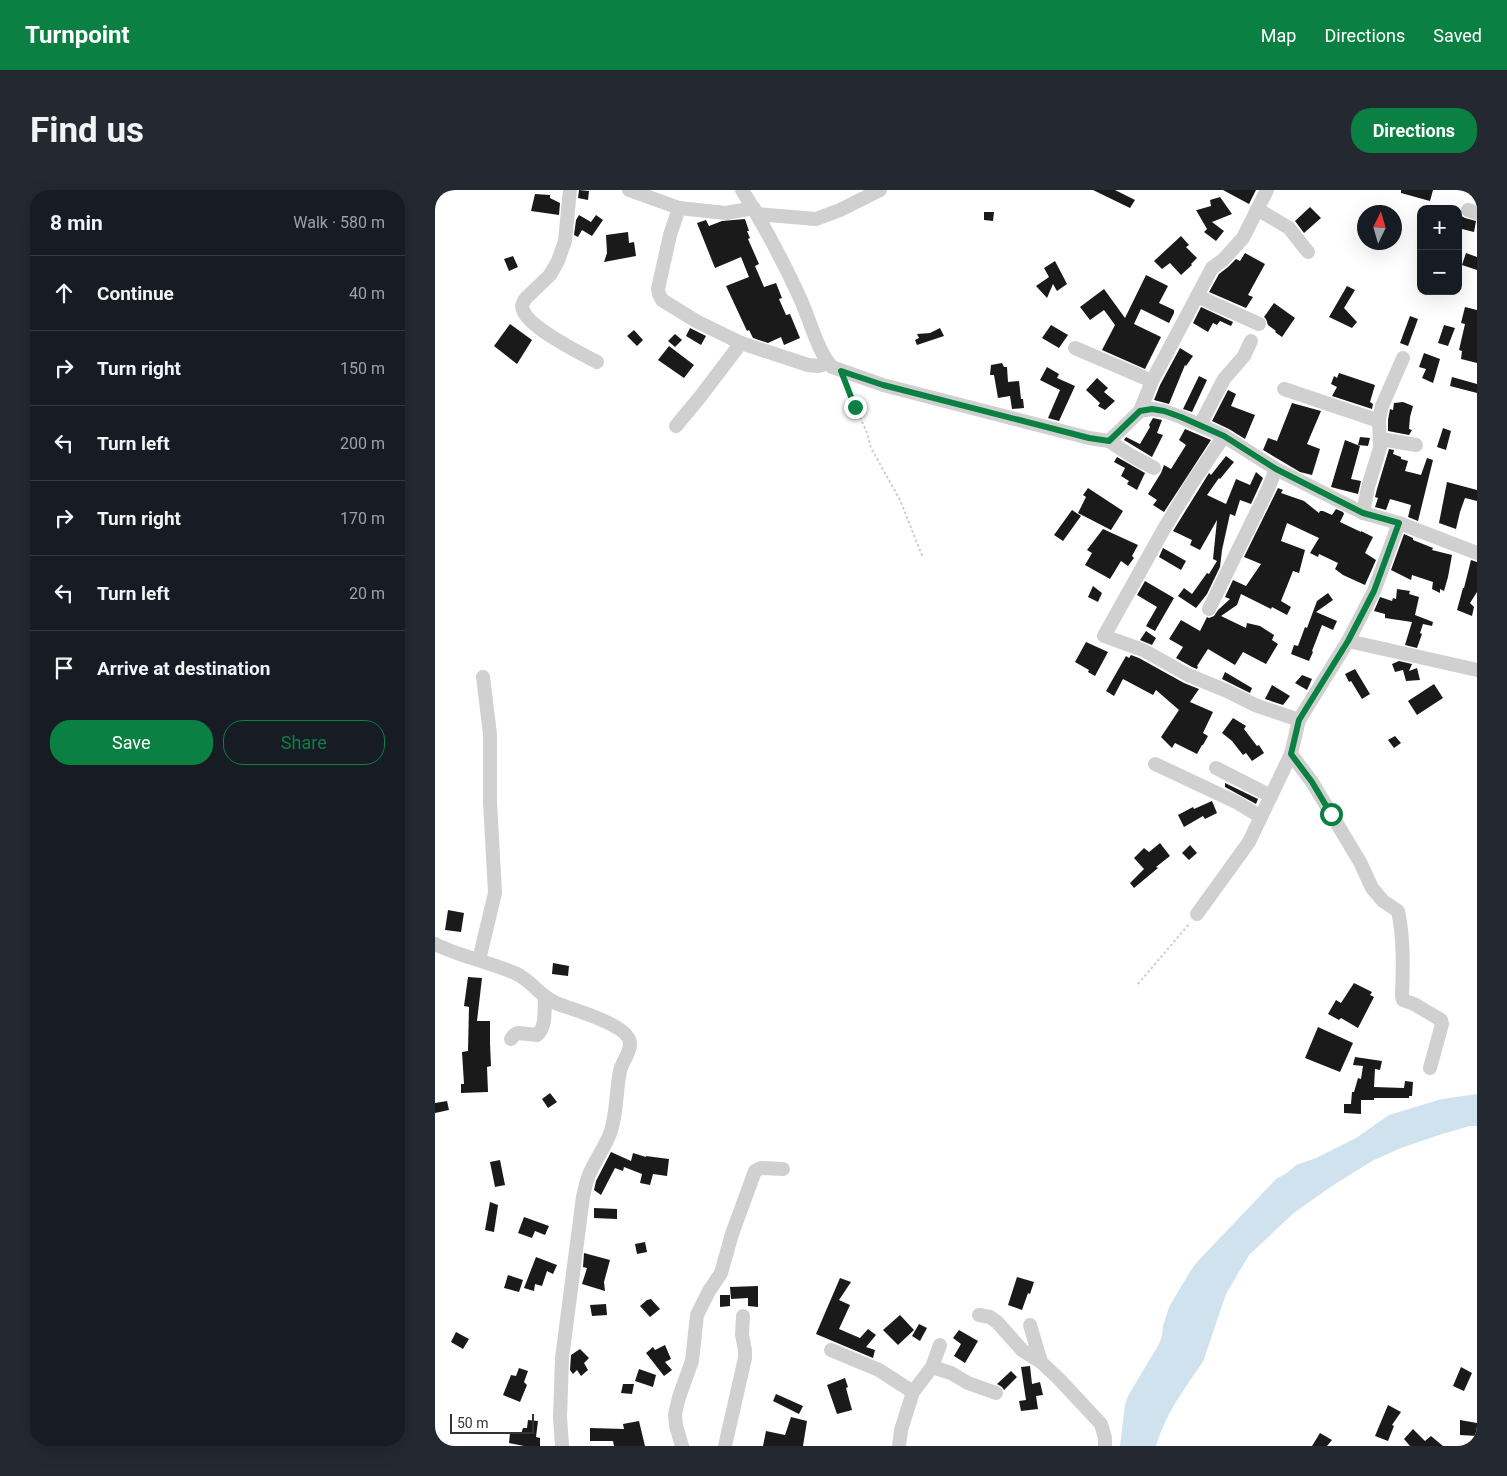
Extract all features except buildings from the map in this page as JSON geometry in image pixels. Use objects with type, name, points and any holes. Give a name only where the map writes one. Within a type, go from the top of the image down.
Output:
[{"type":"street","points":[[570,190],[565,241],[558,260],[550,275],[525,299],[522,309],[526,316],[545,333],[597,362]]},
{"type":"street","points":[[629,190],[679,208],[726,213],[755,211],[816,220],[880,190]]},
{"type":"street","points":[[742,190],[769,234],[801,298],[828,363],[832,367],[893,387],[1089,438],[1109,441],[1154,468]]},
{"type":"street","points":[[1109,441],[1140,411],[1152,381],[1212,268],[1223,260],[1243,238],[1267,190]]},
{"type":"street","points":[[679,208],[670,235],[661,274],[659,294],[662,300],[696,322],[741,343],[808,365],[818,366],[828,363]]},
{"type":"street","points":[[1257,209],[1289,228],[1308,252]]},
{"type":"street","points":[[1197,296],[1259,324]]},
{"type":"street","points":[[1200,425],[1224,379],[1244,356],[1251,341]]},
{"type":"street","points":[[675,426],[700,397],[741,343]]},
{"type":"street","points":[[1075,348],[1152,381]]},
{"type":"street","points":[[1363,513],[1380,448],[1379,421],[1382,406],[1403,358]]},
{"type":"street","points":[[1283,388],[1379,421]]},
{"type":"street","points":[[1140,411],[1152,409],[1164,411],[1200,425],[1224,436],[1276,469],[1363,513],[1399,523],[1477,553]]},
{"type":"street","points":[[1224,436],[1165,527],[1104,636],[1143,650],[1188,675],[1255,705],[1299,720]]},
{"type":"street","points":[[1381,439],[1416,445]]},
{"type":"street","points":[[1209,609],[1268,490],[1276,469]]},
{"type":"street","points":[[1197,914],[1249,842],[1291,754],[1299,720],[1348,641],[1374,591],[1399,523]]},
{"type":"street","points":[[1348,641],[1477,670]]},
{"type":"street","points":[[479,960],[495,893],[490,802],[490,734],[483,677]]},
{"type":"street","points":[[1291,754],[1312,782],[1360,862],[1372,888],[1383,901],[1398,910],[1403,960],[1403,1000],[1414,1004],[1441,1020],[1442,1024],[1430,1068]]},
{"type":"street","points":[[1155,764],[1238,803],[1261,817]]},
{"type":"street","points":[[1216,768],[1271,796]]},
{"type":"street","points":[[435,944],[519,976],[545,996],[561,1005],[619,1028],[629,1037],[631,1042],[620,1069],[611,1131],[589,1174],[583,1197],[562,1358],[560,1417],[562,1446]]},
{"type":"street","points":[[511,1039],[513,1035],[518,1034],[539,1034],[543,1027],[545,996]]},
{"type":"street","points":[[682,1446],[676,1426],[675,1414],[691,1361],[697,1315],[709,1291],[721,1274],[732,1234],[755,1171],[761,1168],[783,1169]]},
{"type":"street","points":[[979,1315],[990,1316],[1022,1350],[1041,1362],[1059,1379],[1101,1424],[1105,1446]]},
{"type":"street","points":[[725,1446],[745,1358],[742,1335],[743,1316]]},
{"type":"street","points":[[1030,1325],[1041,1362]]},
{"type":"street","points":[[899,1446],[901,1430],[913,1392],[932,1367],[940,1345]]},
{"type":"street","points":[[831,1350],[879,1370],[913,1392]]},
{"type":"street","points":[[932,1367],[951,1373],[968,1383],[996,1393]]},
{"type":"path","points":[[841,371],[867,433],[871,448],[900,500],[923,558]]},
{"type":"path","points":[[1139,984],[1197,914]]},
{"type":"water","points":[[1477,1094],[1477,1126],[1470,1126],[1439,1135],[1401,1148],[1372,1161],[1295,1212],[1249,1255],[1226,1294],[1203,1362],[1170,1413],[1162,1428],[1156,1446],[1120,1446],[1125,1405],[1128,1396],[1159,1344],[1169,1307],[1198,1261],[1276,1179],[1296,1165],[1316,1158],[1356,1138],[1389,1115],[1442,1099]]},
{"type":"route","points":[[855,407],[841,371],[883,385],[1089,438],[1109,441],[1140,411],[1152,409],[1164,411],[1224,436],[1276,469],[1363,513],[1399,523],[1374,591],[1348,641],[1299,720],[1291,754],[1312,782],[1331,814]]}]
